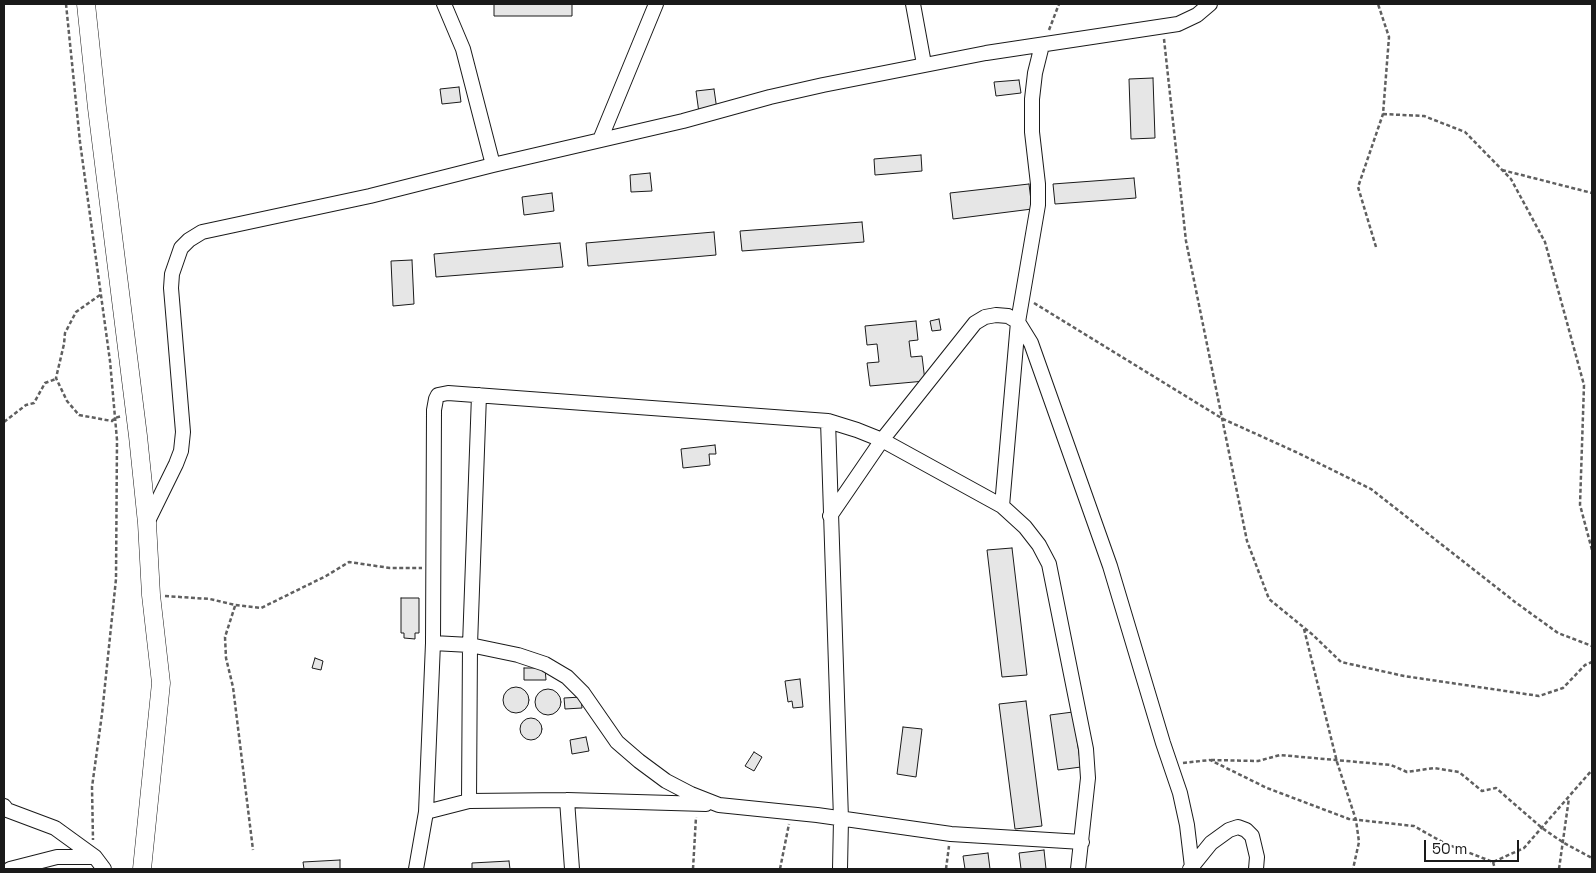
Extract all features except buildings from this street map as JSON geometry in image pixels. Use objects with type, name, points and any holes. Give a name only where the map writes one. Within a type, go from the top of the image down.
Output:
[{"type":"main road","points":[[86,4],[97,108],[136,417],[147,523],[151,596],[162,683],[142,869]]},
{"type":"street","points":[[444,4],[463,49],[493,165]]},
{"type":"street","points":[[600,140],[656,4]]},
{"type":"street","points":[[913,4],[924,64]]},
{"type":"street","points":[[147,523],[169,481],[181,451],[183,432],[170,288],[172,274],[181,248],[189,240],[202,232],[370,196],[683,121],[770,97],[924,64],[1163,27],[1197,15],[1210,4]]},
{"type":"street","points":[[1002,506],[1018,322],[1038,205],[1038,184],[1032,132],[1032,99],[1035,73],[1042,45]]},
{"type":"street","points":[[830,516],[882,440],[975,323],[985,317],[996,315],[1008,316],[1018,322],[1031,343],[1110,566],[1187,825],[1191,868]]},
{"type":"street","points":[[416,869],[426,812],[433,643],[435,403],[438,395],[444,394],[828,421],[882,440],[1002,506],[1025,527],[1040,545],[1049,564],[1086,749],[1088,778],[1078,869]]},
{"type":"street","points":[[469,801],[470,645],[479,395]]},
{"type":"street","points":[[828,421],[841,819],[840,869]]},
{"type":"street","points":[[433,643],[470,645],[518,655],[544,664],[567,677],[595,708],[617,742],[639,761],[666,781],[691,794],[719,805]]},
{"type":"street","points":[[426,812],[469,801],[567,800],[697,803],[792,812],[951,834],[1082,842]]},
{"type":"street","points":[[567,800],[572,869]]},
{"type":"street","points":[[4,806],[7,810],[55,828],[95,856],[104,869]]},
{"type":"street","points":[[1191,868],[1211,843],[1229,830],[1238,827],[1246,830],[1252,836],[1256,869]]},
{"type":"street","points":[[10,869],[57,858],[95,856]]},
{"type":"path","points":[[66,4],[80,142],[110,361],[117,440],[116,579],[102,714],[92,787],[92,832],[95,856]]},
{"type":"path","points":[[1042,45],[1059,4]]},
{"type":"path","points":[[1376,247],[1358,187],[1383,114],[1389,37],[1378,4]]},
{"type":"path","points":[[1163,27],[1186,242],[1247,541],[1269,599],[1341,662],[1404,676],[1539,696],[1563,688],[1585,665],[1592,662]]},
{"type":"path","points":[[1383,114],[1424,116],[1465,132],[1511,179],[1545,242],[1584,385],[1580,505],[1592,550]]},
{"type":"path","points":[[1501,169],[1592,193]]},
{"type":"path","points":[[100,295],[76,312],[65,334],[56,378],[67,401],[79,415],[112,421]]},
{"type":"path","points":[[1023,297],[1223,419],[1371,489],[1515,602],[1558,633],[1592,646]]},
{"type":"path","points":[[4,422],[26,405],[34,403],[45,383],[56,378]]},
{"type":"path","points":[[151,596],[210,599],[235,605],[261,608],[326,576],[349,562],[390,568],[433,568]]},
{"type":"path","points":[[235,605],[225,637],[226,658],[233,687],[254,850]]},
{"type":"path","points":[[1304,628],[1337,760],[1356,820],[1359,842],[1353,869]]},
{"type":"path","points":[[1170,764],[1210,760],[1258,762],[1280,755],[1391,765],[1407,772],[1434,768],[1459,772],[1482,791],[1496,788],[1542,828],[1564,843],[1592,858]]},
{"type":"path","points":[[1210,760],[1267,788],[1349,819],[1414,826],[1444,844],[1493,862],[1524,848],[1592,770]]},
{"type":"path","points":[[1559,869],[1569,796]]},
{"type":"path","points":[[693,869],[697,803]]},
{"type":"path","points":[[780,869],[792,812]]},
{"type":"path","points":[[946,869],[951,834]]},
{"type":"path","points":[[1493,862],[1495,869]]}]
